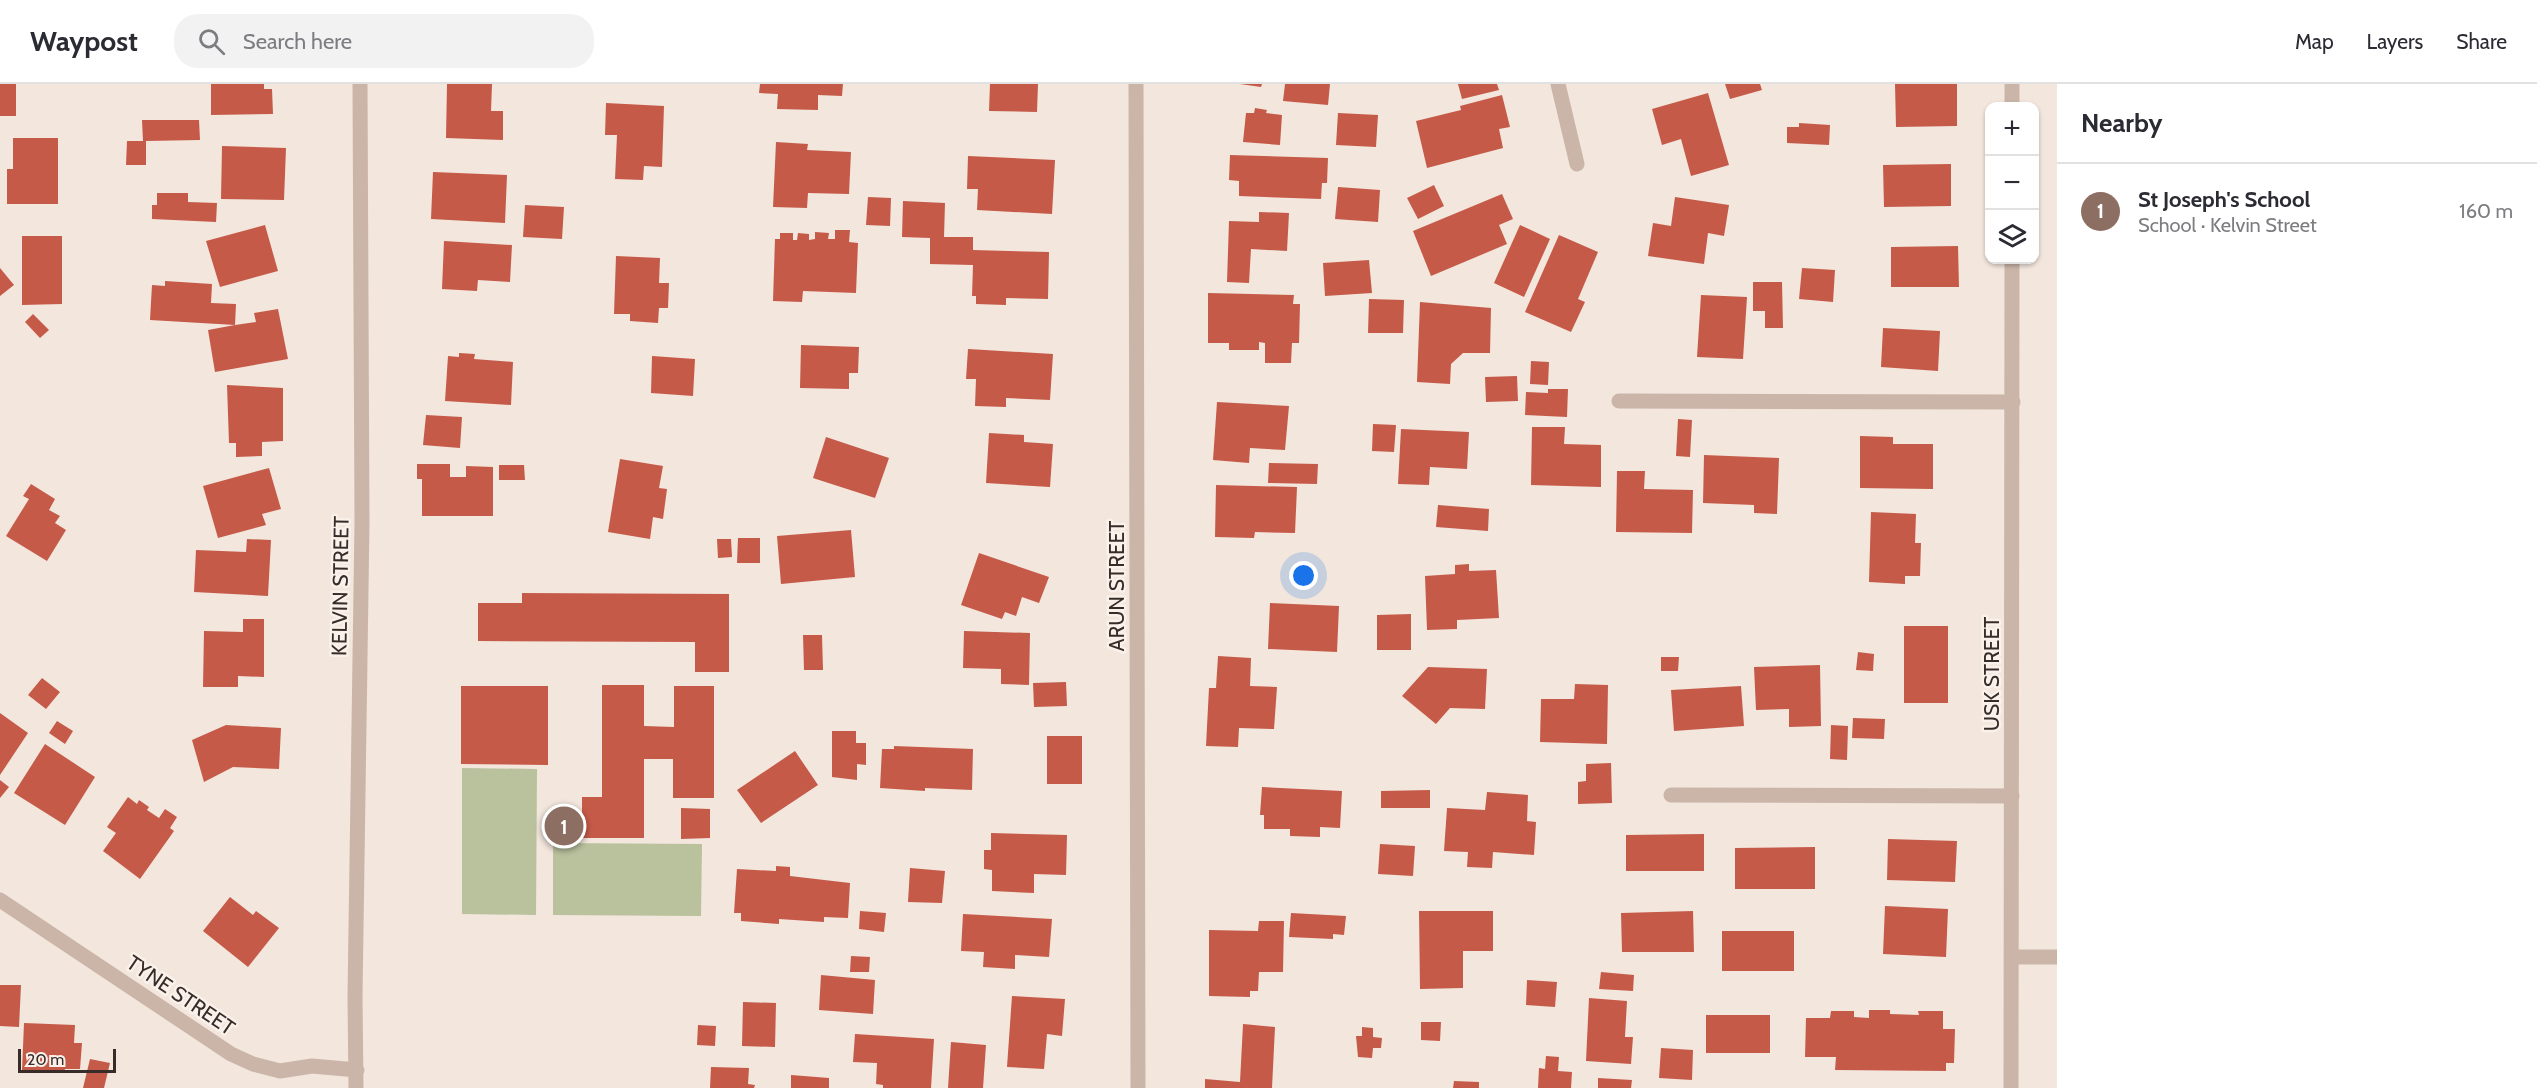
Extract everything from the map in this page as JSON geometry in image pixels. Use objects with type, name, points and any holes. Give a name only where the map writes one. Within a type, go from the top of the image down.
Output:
[{"type":"street","name":"KELVIN STREET","points":[[356,1088],[355,996],[362,522],[360,84]]},
{"type":"street","name":"ARUN STREET","points":[[1136,84],[1138,1088]]},
{"type":"street","points":[[1558,84],[1577,164]]},
{"type":"street","points":[[2012,84],[2012,102]]},
{"type":"street","name":"USK STREET","points":[[2011,1088],[2012,264]]},
{"type":"street","points":[[1619,401],[2013,402]]},
{"type":"street","points":[[1671,795],[2012,796]]},
{"type":"street","name":"TYNE STREET","points":[[0,900],[242,1059],[280,1071],[312,1066],[357,1070]]},
{"type":"street","points":[[2012,957],[2057,957]]},
{"type":"green space","points":[[462,768],[537,769],[536,915],[462,914]]},
{"type":"green space","points":[[553,843],[702,844],[701,916],[553,915]]},
{"type":"building","points":[[0,84],[16,84],[16,116],[0,116]]},
{"type":"building","points":[[211,84],[264,84],[264,89],[272,89],[273,114],[211,115]]},
{"type":"building","points":[[447,84],[492,84],[491,111],[503,111],[503,140],[446,138]]},
{"type":"building","points":[[760,84],[843,84],[842,96],[818,95],[818,110],[777,109],[778,94],[759,93]]},
{"type":"building","points":[[990,84],[1038,84],[1037,112],[989,111]]},
{"type":"building","points":[[1240,84],[1262,84],[1261,87]]},
{"type":"building","points":[[1285,84],[1330,84],[1328,105],[1283,101]]},
{"type":"building","points":[[1458,84],[1497,84],[1499,90],[1462,99]]},
{"type":"building","points":[[1725,84],[1760,84],[1762,90],[1730,99]]},
{"type":"building","points":[[1895,84],[1957,84],[1957,126],[1896,127]]},
{"type":"building","points":[[1708,93],[1729,165],[1691,176],[1681,139],[1662,145],[1652,109]]},
{"type":"building","points":[[1502,95],[1510,127],[1499,129],[1503,148],[1427,168],[1416,121],[1461,110],[1460,106]]},
{"type":"building","points":[[606,103],[664,106],[662,167],[644,166],[643,180],[615,179],[617,135],[605,135]]},
{"type":"building","points":[[1255,108],[1267,110],[1266,113],[1282,115],[1280,145],[1243,142],[1246,113],[1254,113]]},
{"type":"building","points":[[1338,113],[1378,115],[1376,147],[1336,145]]},
{"type":"building","points":[[142,120],[199,120],[200,140],[146,141],[146,165],[126,165],[127,141],[143,141]]},
{"type":"building","points":[[1799,123],[1830,125],[1829,145],[1787,143],[1787,127],[1799,127]]},
{"type":"building","points":[[13,138],[58,138],[58,204],[7,204],[7,169],[13,169]]},
{"type":"building","points":[[776,142],[808,144],[807,150],[851,152],[849,194],[808,193],[807,208],[773,207]]},
{"type":"building","points":[[222,146],[286,148],[284,200],[221,199]]},
{"type":"building","points":[[1230,155],[1328,158],[1327,183],[1322,183],[1321,199],[1239,196],[1239,181],[1229,180]]},
{"type":"building","points":[[968,156],[1055,160],[1052,214],[977,210],[978,189],[967,189]]},
{"type":"building","points":[[1951,164],[1951,206],[1884,207],[1883,165]]},
{"type":"building","points":[[433,172],[507,175],[505,223],[431,219]]},
{"type":"building","points":[[1434,185],[1444,206],[1418,219],[1407,198]]},
{"type":"building","points":[[1338,187],[1380,190],[1378,222],[1335,219]]},
{"type":"building","points":[[157,193],[188,193],[188,202],[217,203],[216,222],[152,219],[152,205],[157,205]]},
{"type":"building","points":[[1502,194],[1513,219],[1499,225],[1507,244],[1431,276],[1413,231]]},
{"type":"building","points":[[868,197],[891,198],[890,226],[866,225]]},
{"type":"building","points":[[1675,197],[1729,205],[1724,236],[1708,233],[1704,264],[1648,256],[1653,223],[1671,226]]},
{"type":"building","points":[[903,201],[945,203],[944,237],[973,237],[973,250],[1049,252],[1048,299],[1006,298],[1006,305],[976,304],[976,296],[972,296],[973,265],[930,264],[930,238],[902,237]]},
{"type":"building","points":[[525,205],[564,207],[562,239],[523,237]]},
{"type":"building","points":[[1259,212],[1289,213],[1287,251],[1251,249],[1249,283],[1227,282],[1229,221],[1259,222]]},
{"type":"building","points":[[265,225],[278,271],[220,287],[206,241]]},
{"type":"building","points":[[1520,225],[1550,239],[1524,297],[1494,283]]},
{"type":"building","points":[[835,230],[850,230],[849,242],[858,243],[856,293],[803,291],[802,302],[773,301],[775,239],[780,239],[780,233],[793,233],[793,240],[797,240],[798,233],[809,234],[809,240],[815,239],[815,232],[829,233],[828,239],[835,239]]},
{"type":"building","points":[[1559,235],[1598,252],[1578,299],[1585,302],[1571,332],[1525,312]]},
{"type":"building","points":[[22,236],[62,236],[62,304],[22,305]]},
{"type":"building","points":[[444,241],[512,245],[510,282],[478,280],[477,291],[442,289]]},
{"type":"building","points":[[1958,246],[1959,287],[1891,287],[1891,247]]},
{"type":"building","points":[[616,256],[660,258],[659,283],[669,283],[668,308],[659,308],[658,323],[630,321],[630,314],[614,314]]},
{"type":"building","points":[[1369,260],[1372,293],[1325,296],[1323,263]]},
{"type":"building","points":[[0,268],[14,285],[0,296]]},
{"type":"building","points":[[1802,268],[1835,270],[1833,302],[1799,299]]},
{"type":"building","points":[[165,281],[212,284],[211,303],[236,304],[235,325],[150,320],[152,285],[165,286]]},
{"type":"building","points":[[1753,282],[1782,282],[1783,328],[1765,328],[1765,311],[1753,311]]},
{"type":"building","points":[[1208,293],[1294,295],[1293,304],[1300,304],[1299,343],[1292,343],[1291,363],[1265,363],[1265,343],[1259,342],[1259,350],[1229,350],[1229,343],[1208,343]]},
{"type":"building","points":[[1701,295],[1747,297],[1743,359],[1697,357]]},
{"type":"building","points":[[1369,299],[1404,300],[1403,333],[1368,333]]},
{"type":"building","points":[[1420,302],[1491,308],[1490,353],[1463,353],[1451,364],[1450,384],[1417,382]]},
{"type":"building","points":[[278,309],[288,359],[215,372],[208,330],[256,322],[254,313]]},
{"type":"building","points":[[33,314],[49,330],[40,338],[25,322]]},
{"type":"building","points":[[1883,328],[1940,331],[1938,371],[1881,367]]},
{"type":"building","points":[[801,345],[859,347],[858,373],[849,373],[849,389],[800,388]]},
{"type":"building","points":[[968,349],[1053,354],[1050,400],[1006,398],[1006,407],[975,406],[976,379],[966,379]]},
{"type":"building","points":[[459,353],[475,354],[474,359],[513,362],[511,405],[445,401],[448,356],[459,357]]},
{"type":"building","points":[[652,356],[695,359],[693,396],[651,393]]},
{"type":"building","points":[[1531,361],[1549,362],[1548,385],[1530,384]]},
{"type":"building","points":[[1517,376],[1518,401],[1486,402],[1485,377]]},
{"type":"building","points":[[227,385],[283,388],[283,441],[262,442],[262,456],[236,457],[236,443],[229,443]]},
{"type":"building","points":[[1548,389],[1568,389],[1567,417],[1525,415],[1526,392],[1548,393]]},
{"type":"building","points":[[1217,402],[1289,406],[1285,450],[1250,448],[1249,463],[1213,460]]},
{"type":"building","points":[[426,415],[462,417],[460,448],[423,445]]},
{"type":"building","points":[[1678,419],[1692,420],[1690,457],[1676,456]]},
{"type":"building","points":[[1373,424],[1396,425],[1394,452],[1372,451]]},
{"type":"building","points":[[1532,427],[1565,427],[1564,444],[1601,445],[1601,487],[1531,485]]},
{"type":"building","points":[[1401,429],[1469,432],[1467,469],[1430,467],[1429,485],[1398,484]]},
{"type":"building","points":[[989,433],[1024,435],[1024,442],[1053,444],[1050,487],[986,483]]},
{"type":"building","points":[[1860,436],[1893,437],[1893,444],[1933,444],[1933,489],[1860,488]]},
{"type":"building","points":[[826,437],[889,458],[875,498],[813,478]]},
{"type":"building","points":[[1704,455],[1779,458],[1777,514],[1754,513],[1754,505],[1703,503]]},
{"type":"building","points":[[620,459],[663,466],[659,488],[667,489],[663,519],[653,517],[650,539],[608,532]]},
{"type":"building","points":[[1269,463],[1318,464],[1317,484],[1268,483]]},
{"type":"building","points":[[417,464],[450,464],[450,477],[466,477],[466,466],[493,467],[493,516],[422,516],[422,479],[417,479]]},
{"type":"building","points":[[499,465],[524,465],[525,480],[499,480]]},
{"type":"building","points":[[269,468],[281,509],[262,514],[266,525],[218,538],[203,486]]},
{"type":"building","points":[[1617,471],[1645,471],[1644,489],[1693,490],[1692,533],[1616,532]]},
{"type":"building","points":[[31,484],[55,499],[49,510],[60,516],[55,523],[66,530],[47,561],[6,536],[29,499],[23,496]]},
{"type":"building","points":[[1216,485],[1297,487],[1295,533],[1255,532],[1254,538],[1215,537]]},
{"type":"building","points":[[1438,505],[1489,509],[1488,531],[1436,527]]},
{"type":"building","points":[[1871,512],[1916,514],[1915,543],[1921,543],[1920,576],[1905,576],[1905,584],[1869,582]]},
{"type":"building","points":[[851,530],[855,577],[781,584],[777,536]]},
{"type":"building","points":[[738,538],[760,538],[760,563],[737,563]]},
{"type":"building","points":[[247,539],[271,540],[268,596],[194,592],[196,550],[246,552]]},
{"type":"building","points":[[717,539],[731,539],[732,557],[718,558]]},
{"type":"building","points":[[979,553],[1049,577],[1039,603],[1022,597],[1016,616],[1005,612],[1002,619],[961,605]]},
{"type":"building","points":[[1469,564],[1469,571],[1496,570],[1499,618],[1457,620],[1457,629],[1427,630],[1425,576],[1455,574],[1455,565]]},
{"type":"building","points":[[522,593],[729,594],[729,672],[695,672],[695,642],[478,641],[478,603],[522,603]]},
{"type":"building","points":[[1270,603],[1339,606],[1337,652],[1268,649]]},
{"type":"building","points":[[1411,614],[1411,650],[1377,650],[1377,615]]},
{"type":"building","points":[[243,619],[264,619],[264,677],[238,676],[238,687],[203,687],[204,631],[243,632]]},
{"type":"building","points":[[1904,626],[1948,626],[1948,703],[1904,703]]},
{"type":"building","points":[[964,631],[1030,633],[1029,685],[1001,684],[1001,669],[963,668]]},
{"type":"building","points":[[803,635],[822,635],[823,670],[804,670]]},
{"type":"building","points":[[1858,652],[1874,654],[1873,671],[1856,670]]},
{"type":"building","points":[[1218,656],[1251,658],[1250,686],[1277,687],[1274,729],[1239,728],[1238,747],[1206,746],[1209,688],[1216,688]]},
{"type":"building","points":[[1661,657],[1679,657],[1678,671],[1661,671]]},
{"type":"building","points":[[1820,665],[1821,726],[1789,727],[1789,709],[1756,710],[1754,667]]},
{"type":"building","points":[[1428,667],[1487,669],[1485,709],[1450,708],[1436,724],[1402,696]]},
{"type":"building","points":[[42,678],[60,692],[46,709],[28,695]]},
{"type":"building","points":[[1066,682],[1067,706],[1034,707],[1033,683]]},
{"type":"building","points":[[1575,684],[1608,685],[1607,744],[1540,742],[1541,699],[1574,699]]},
{"type":"building","points":[[602,685],[644,685],[644,726],[674,727],[674,686],[714,686],[714,798],[673,798],[673,759],[644,759],[644,838],[582,838],[582,797],[602,797]]},
{"type":"building","points":[[461,686],[548,686],[548,765],[461,764]]},
{"type":"building","points":[[1741,686],[1744,726],[1674,731],[1671,690]]},
{"type":"building","points":[[0,713],[28,733],[0,775]]},
{"type":"building","points":[[1853,718],[1885,719],[1884,739],[1852,738]]},
{"type":"building","points":[[57,721],[73,731],[65,744],[49,733]]},
{"type":"building","points":[[226,725],[281,728],[279,769],[233,767],[204,782],[192,740]]},
{"type":"building","points":[[1831,725],[1848,726],[1847,760],[1830,759]]},
{"type":"building","points":[[832,731],[856,731],[856,743],[866,743],[866,765],[857,764],[857,780],[832,777]]},
{"type":"building","points":[[1047,736],[1082,736],[1082,784],[1047,784]]},
{"type":"building","points":[[45,744],[95,777],[65,825],[14,793]]},
{"type":"building","points":[[894,746],[973,749],[972,790],[925,788],[925,791],[880,788],[882,749],[894,749]]},
{"type":"building","points":[[795,751],[818,785],[761,823],[737,790]]},
{"type":"building","points":[[1611,763],[1612,803],[1578,804],[1578,782],[1586,781],[1586,764]]},
{"type":"building","points":[[0,780],[9,787],[0,798]]},
{"type":"building","points":[[1262,787],[1342,791],[1340,828],[1320,827],[1320,837],[1290,836],[1290,829],[1264,829],[1264,815],[1260,815]]},
{"type":"building","points":[[1430,790],[1430,808],[1381,808],[1381,791]]},
{"type":"building","points":[[1487,792],[1528,795],[1527,821],[1536,822],[1534,855],[1493,852],[1492,868],[1467,867],[1468,852],[1444,851],[1447,808],[1485,810]]},
{"type":"building","points":[[128,797],[137,804],[139,800],[149,807],[147,810],[159,818],[165,809],[177,817],[170,828],[174,831],[140,879],[103,851],[116,833],[107,827]]},
{"type":"building","points":[[681,808],[710,809],[710,838],[681,839]]},
{"type":"building","points":[[991,833],[1067,835],[1066,875],[1034,874],[1034,893],[992,891],[992,870],[984,869],[984,850],[991,850]]},
{"type":"building","points":[[1704,834],[1704,871],[1626,871],[1626,835]]},
{"type":"building","points":[[1888,839],[1957,841],[1955,882],[1887,880]]},
{"type":"building","points":[[1380,844],[1415,846],[1413,876],[1378,874]]},
{"type":"building","points":[[1815,847],[1815,889],[1735,889],[1735,848]]},
{"type":"building","points":[[776,866],[790,867],[790,876],[850,883],[848,918],[824,917],[824,922],[779,919],[779,924],[741,921],[741,913],[734,913],[737,869],[776,871]]},
{"type":"building","points":[[910,868],[945,871],[942,903],[908,902]]},
{"type":"building","points":[[230,897],[253,915],[256,911],[279,928],[248,967],[203,931]]},
{"type":"building","points":[[1885,906],[1948,909],[1946,957],[1883,954]]},
{"type":"building","points":[[860,911],[886,913],[884,932],[859,929]]},
{"type":"building","points":[[1419,911],[1493,911],[1493,951],[1463,951],[1463,988],[1420,989]]},
{"type":"building","points":[[1693,911],[1694,952],[1622,952],[1621,913]]},
{"type":"building","points":[[1291,913],[1346,916],[1344,935],[1333,934],[1333,939],[1289,937]]},
{"type":"building","points":[[963,914],[1052,919],[1049,957],[1015,955],[1015,969],[983,967],[984,952],[961,951]]},
{"type":"building","points":[[1259,921],[1284,921],[1283,972],[1259,972],[1258,991],[1250,991],[1250,997],[1209,996],[1209,930],[1258,931]]},
{"type":"building","points":[[1722,931],[1794,931],[1794,971],[1722,971]]},
{"type":"building","points":[[851,956],[870,957],[869,972],[850,972]]},
{"type":"building","points":[[1601,972],[1634,975],[1633,991],[1599,989]]},
{"type":"building","points":[[821,975],[875,980],[873,1014],[819,1010]]},
{"type":"building","points":[[1527,980],[1557,982],[1555,1007],[1526,1005]]},
{"type":"building","points":[[0,985],[21,985],[19,1027],[0,1026]]},
{"type":"building","points":[[1012,996],[1065,999],[1062,1036],[1047,1034],[1044,1069],[1007,1067]]},
{"type":"building","points":[[1589,998],[1627,1001],[1625,1037],[1633,1037],[1631,1064],[1586,1061]]},
{"type":"building","points":[[743,1002],[776,1003],[775,1047],[742,1046]]},
{"type":"building","points":[[1869,1010],[1890,1010],[1890,1014],[1919,1015],[1918,1011],[1943,1011],[1943,1029],[1955,1029],[1954,1063],[1946,1063],[1946,1071],[1835,1070],[1836,1057],[1805,1057],[1806,1018],[1830,1018],[1831,1011],[1854,1011],[1854,1017],[1869,1018]]},
{"type":"building","points":[[1706,1015],[1770,1015],[1770,1053],[1706,1053]]},
{"type":"building","points":[[1421,1022],[1441,1022],[1440,1041],[1421,1040]]},
{"type":"building","points":[[24,1023],[75,1025],[74,1043],[82,1043],[80,1069],[65,1069],[64,1073],[22,1071]]},
{"type":"building","points":[[1243,1024],[1275,1027],[1272,1088],[1205,1088],[1205,1079],[1240,1082]]},
{"type":"building","points":[[698,1025],[716,1026],[715,1046],[697,1045]]},
{"type":"building","points":[[1362,1027],[1373,1028],[1373,1037],[1382,1038],[1381,1048],[1373,1048],[1372,1058],[1358,1057],[1356,1036],[1362,1036]]},
{"type":"building","points":[[855,1034],[934,1039],[931,1088],[883,1088],[883,1085],[876,1084],[877,1063],[853,1062]]},
{"type":"building","points":[[951,1042],[986,1045],[983,1088],[948,1088]]},
{"type":"building","points":[[1661,1048],[1693,1050],[1692,1080],[1659,1078]]},
{"type":"building","points":[[1546,1056],[1559,1057],[1558,1071],[1572,1072],[1571,1088],[1538,1088],[1539,1068],[1545,1069]]},
{"type":"building","points":[[90,1059],[110,1063],[104,1088],[83,1088]]},
{"type":"building","points":[[711,1067],[749,1068],[748,1084],[755,1085],[754,1088],[710,1088]]},
{"type":"building","points":[[791,1075],[829,1078],[829,1088],[791,1088]]},
{"type":"building","points":[[1598,1078],[1632,1080],[1631,1088],[1598,1088]]},
{"type":"building","points":[[1454,1081],[1479,1082],[1479,1088],[1453,1088]]},
{"type":"place","name":"St Joseph's School","points":[[564,826]]}]
